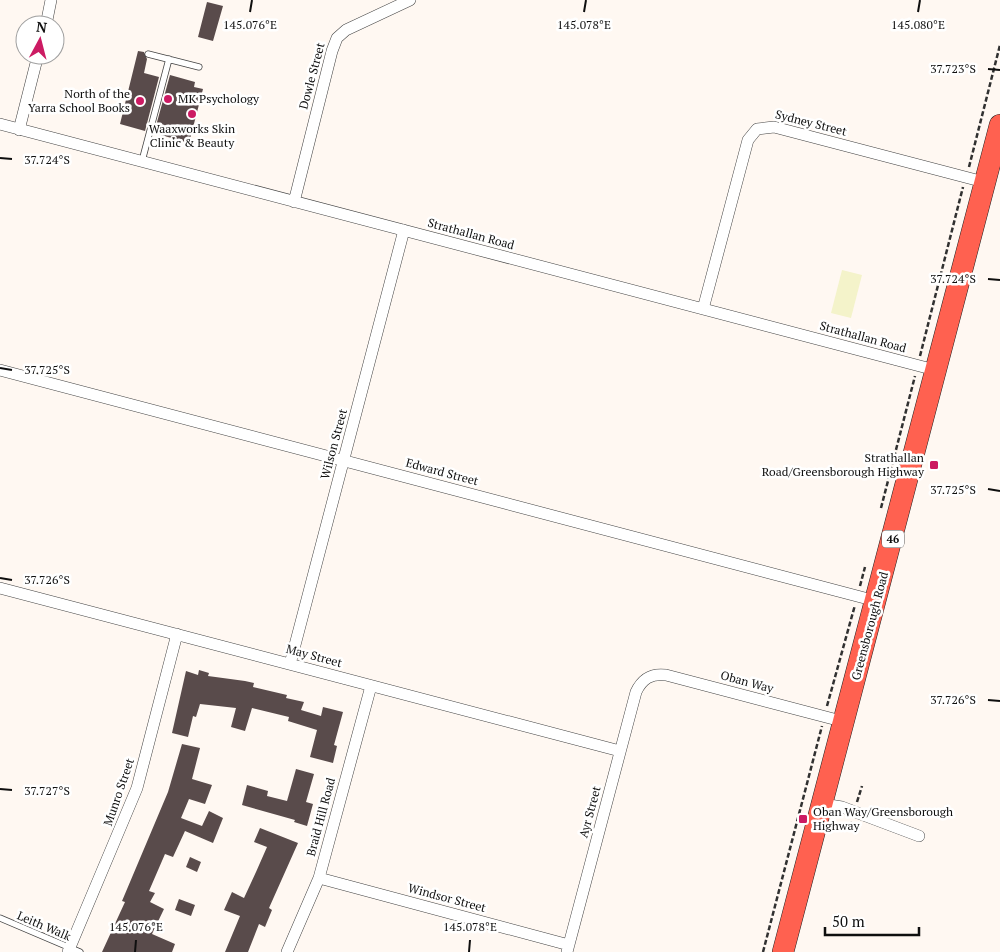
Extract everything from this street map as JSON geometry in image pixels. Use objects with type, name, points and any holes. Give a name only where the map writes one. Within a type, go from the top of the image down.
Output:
[{"type":"highway","name":"Greensborough Road","points":[[783,952],[845,722],[866,598],[975,180],[1000,124]]},
{"type":"street","points":[[48,15],[51,0]]},
{"type":"street","name":"Dowle Street","points":[[294,202],[332,51],[337,38],[346,30],[410,0]]},
{"type":"street","points":[[19,130],[35,65]]},
{"type":"street","name":"Strathallan Road","points":[[0,124],[926,368]]},
{"type":"street","name":"Sydney Street","points":[[704,309],[748,140],[757,129],[774,127],[975,180]]},
{"type":"street","name":"Wilson Street","points":[[290,664],[404,230]]},
{"type":"street","name":"Edward Street","points":[[0,370],[866,598]]},
{"type":"street","name":"May Street","points":[[0,588],[620,752]]},
{"type":"street","name":"Munro Street","points":[[72,950],[137,788],[177,634]]},
{"type":"street","name":"Oban Way","points":[[644,680],[652,675],[666,675],[845,722]]},
{"type":"street","name":"Ayr Street","points":[[568,948],[636,692],[644,680]]},
{"type":"street","name":"Braid Hill Road","points":[[287,952],[319,878],[371,686]]},
{"type":"street","points":[[823,804],[842,807],[919,836]]},
{"type":"street","name":"Windsor Street","points":[[319,878],[568,948]]},
{"type":"lane","points":[[148,54],[198,67]]},
{"type":"lane","points":[[142,162],[169,59]]},
{"type":"lane","name":"Leith Walk","points":[[0,918],[72,950]]},
{"type":"path","points":[[879,514],[926,368],[975,180],[1000,45]]},
{"type":"path","points":[[763,952],[824,716],[866,598],[867,559]]},
{"type":"green space","points":[[842,270],[862,275],[851,318],[831,313]]},
{"type":"building","points":[[207,2],[223,6],[213,41],[198,37]]},
{"type":"building","name":"North of the Yarra School Books","points":[[138,51],[144,52],[147,59],[144,73],[159,77],[145,131],[120,124]]},
{"type":"building","points":[[170,75],[195,82],[194,87],[203,89],[189,143],[154,133]]},
{"type":"building","points":[[199,670],[209,673],[208,676],[254,683],[253,687],[287,695],[286,698],[304,702],[301,710],[321,716],[323,707],[343,712],[334,745],[337,746],[333,763],[310,757],[317,730],[288,721],[289,717],[252,708],[245,731],[231,727],[236,708],[200,704],[196,717],[193,716],[188,737],[172,733],[186,671],[198,675]]},
{"type":"building","points":[[182,744],[200,748],[192,779],[212,785],[205,804],[189,799],[181,818],[202,826],[209,811],[223,818],[213,843],[185,831],[173,857],[165,854],[149,891],[155,893],[150,902],[164,909],[152,934],[175,944],[172,952],[102,952],[125,902],[122,901],[168,792]]},
{"type":"building","points":[[296,769],[314,774],[306,802],[313,804],[307,826],[294,822],[295,820],[242,805],[247,785],[268,791],[267,796],[287,801]]},
{"type":"building","points":[[260,828],[298,843],[269,908],[272,910],[265,927],[259,924],[248,952],[225,952],[240,916],[224,910],[232,892],[244,898],[267,847],[254,842]]},
{"type":"building","points":[[190,857],[201,862],[197,872],[186,867]]},
{"type":"building","points":[[179,899],[195,905],[191,916],[175,910]]},
{"type":"place","name":"MK Psychology","points":[[168,99]]},
{"type":"place","name":"North of the Yarra School Books","points":[[140,101]]},
{"type":"place","name":"Waaxworks Skin Clinic & Beauty","points":[[192,114]]},
{"type":"place","name":"Strathallan Road/Greensborough Highway","points":[[934,465]]},
{"type":"place","name":"Oban Way/Greensborough Highway","points":[[803,819]]}]
